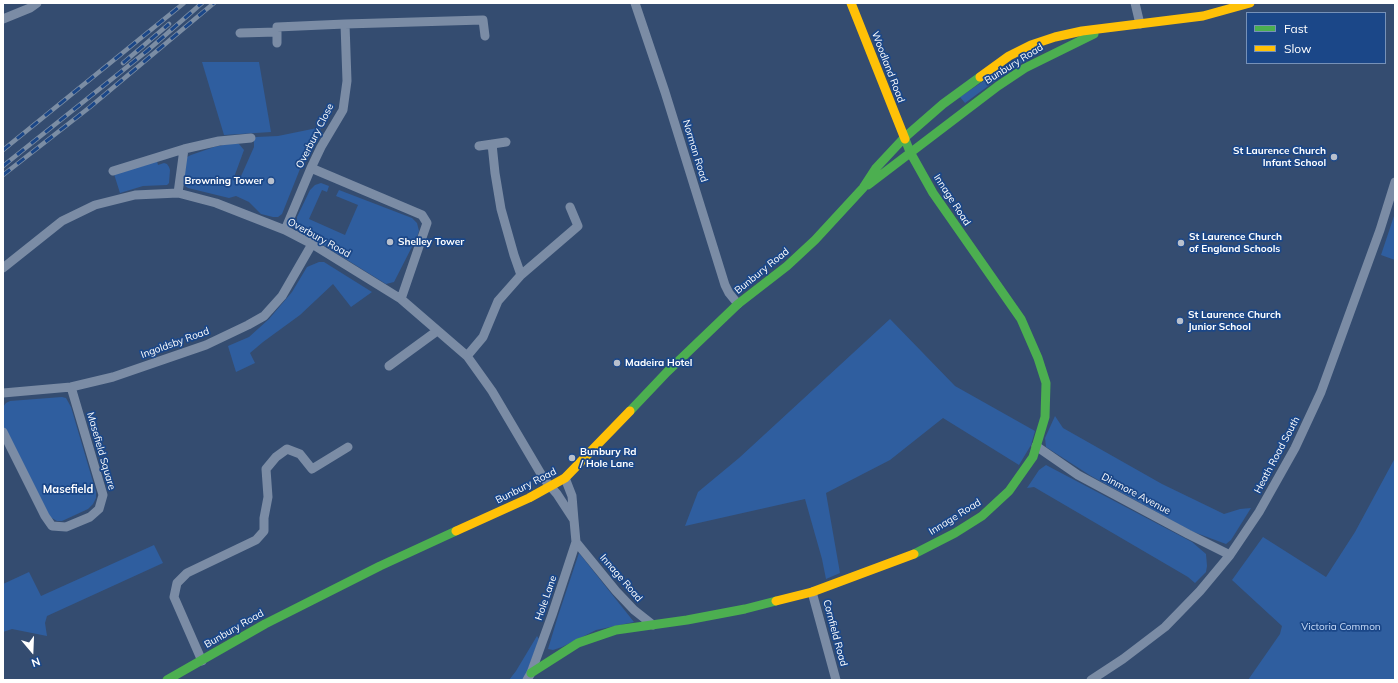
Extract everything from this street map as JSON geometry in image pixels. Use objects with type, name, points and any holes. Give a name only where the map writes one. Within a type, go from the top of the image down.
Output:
[{"type":"main road","name":"Woodland Road","points":[[851,3],[910,152]]},
{"type":"main road","name":"Bunbury Road","points":[[167,680],[265,624],[380,566],[529,498],[565,478],[667,372],[738,304],[787,266],[815,240],[863,188],[876,168],[904,138],[943,104],[1009,56],[1031,45],[1055,37],[1082,31],[1203,16],[1231,10],[1250,3]]},
{"type":"main road","name":"Bunbury Road","points":[[863,188],[885,173],[968,107],[1025,68],[1064,48],[1107,29]]},
{"type":"main road","name":"Innage Road","points":[[529,677],[578,643],[616,630],[653,625],[745,608],[812,592],[909,557],[955,533],[982,516],[1010,491],[1033,457],[1045,417],[1046,383],[1038,358],[1021,319],[933,193],[910,152]]},
{"type":"street","points":[[3,19],[30,8],[37,3]]},
{"type":"street","name":"Norman Road","points":[[634,3],[665,92],[726,285],[729,293],[738,304]]},
{"type":"street","points":[[1135,3],[1140,24]]},
{"type":"street","points":[[277,43],[277,27],[345,24],[483,20],[485,36]]},
{"type":"street","name":"Overbury Close","points":[[285,230],[321,147],[343,110],[347,81],[345,24]]},
{"type":"street","points":[[240,33],[277,32]]},
{"type":"street","points":[[113,171],[184,149],[218,141],[252,138]]},
{"type":"street","points":[[479,146],[506,142]]},
{"type":"street","points":[[492,144],[501,209],[521,275]]},
{"type":"street","points":[[178,193],[184,149]]},
{"type":"street","points":[[311,168],[422,215],[427,223],[401,299]]},
{"type":"street","name":"Heath Road South","points":[[1091,680],[1123,659],[1165,626],[1200,591],[1230,555],[1259,512],[1295,448],[1321,392],[1380,230],[1395,182]]},
{"type":"street","name":"Overbury Road","points":[[3,268],[62,221],[95,205],[135,195],[178,193],[216,203],[285,230],[312,244],[401,299],[467,356],[492,391],[550,487]]},
{"type":"street","points":[[467,356],[483,337],[498,301],[521,275],[578,226],[570,207]]},
{"type":"street","name":"Ingoldsby Road","points":[[3,394],[70,387],[113,377],[206,345],[248,325],[264,316],[282,296],[312,244]]},
{"type":"street","points":[[389,366],[437,331]]},
{"type":"street","name":"Masefield Square","points":[[3,432],[45,516],[52,526],[66,527],[90,517],[99,509],[103,495],[70,387]]},
{"type":"street","name":"Dinmore Avenue","points":[[1036,446],[1078,475],[1230,555]]},
{"type":"street","points":[[202,661],[174,597],[177,583],[187,573],[256,540],[264,531],[264,518],[268,497],[266,469],[276,457],[288,449],[300,454],[312,469],[348,447]]},
{"type":"street","name":"Hole Lane","points":[[529,677],[576,542],[572,496],[565,478]]},
{"type":"street","name":"Hole Lane","points":[[550,487],[574,520]]},
{"type":"street","name":"Innage Road","points":[[576,542],[616,591],[634,610],[653,625]]},
{"type":"street","name":"Cornfield Road","points":[[812,592],[836,680]]},
{"type":"green space","points":[[1029,54],[1031,57],[1010,70],[965,103],[960,97],[1010,63]]},
{"type":"green space","points":[[202,62],[259,62],[271,132],[224,135]]},
{"type":"green space","points":[[322,127],[310,144],[282,214],[278,217],[261,214],[249,202],[236,196],[229,198],[185,186],[186,161],[187,157],[191,155],[214,147],[232,143],[239,144],[244,150],[233,180],[238,183],[254,147],[254,139],[256,137],[278,136]]},
{"type":"green space","points":[[157,161],[158,165],[164,163],[169,167],[169,183],[167,185],[143,186],[120,193],[114,174]]},
{"type":"green space","points":[[321,183],[329,186],[327,192],[322,190],[309,219],[345,235],[358,205],[336,196],[339,190],[412,218],[417,223],[419,231],[417,237],[394,282],[386,284],[302,232],[297,222],[297,217],[310,190],[315,185]]},
{"type":"green space","points":[[1395,213],[1395,260],[1381,255]]},
{"type":"green space","points":[[319,262],[324,262],[372,292],[351,307],[333,284],[300,315],[250,353],[255,363],[236,372],[228,346],[249,337],[269,319],[292,292],[307,267]]},
{"type":"green space","points":[[890,319],[955,386],[1035,431],[1031,445],[1019,465],[943,418],[890,460],[826,493],[840,573],[826,579],[822,559],[805,499],[685,526],[698,492],[739,458]]},
{"type":"green space","points":[[62,397],[66,398],[71,407],[96,492],[96,498],[88,509],[62,521],[57,521],[50,517],[29,482],[3,427],[3,407],[10,401]]},
{"type":"green space","points":[[1055,416],[1063,428],[1162,484],[1224,514],[1240,509],[1251,508],[1231,540],[1226,544],[1191,531],[1091,476],[1046,447],[1045,438]]},
{"type":"green space","name":"Victoria Common","points":[[1395,458],[1395,680],[1248,680],[1280,634],[1282,626],[1232,580],[1263,537],[1326,577],[1355,532]]},
{"type":"green space","points":[[1046,465],[1192,542],[1206,554],[1206,572],[1195,583],[1188,577],[1034,487],[1027,488],[1039,470]]},
{"type":"green space","points":[[154,545],[163,563],[47,616],[45,623],[47,636],[12,629],[3,632],[3,584],[29,572],[41,596]]},
{"type":"green space","points":[[579,553],[634,622],[596,630],[562,647],[553,650],[548,649],[558,616]]},
{"type":"green space","points":[[537,636],[539,639],[525,677],[523,680],[509,680],[516,671]]},
{"type":"railway","points":[[3,150],[184,3]]},
{"type":"railway","points":[[3,166],[147,51],[202,3]]},
{"type":"railway","points":[[3,175],[90,107],[214,3]]},
{"type":"railway","points":[[123,63],[169,24]]},
{"type":"traffic: fast","points":[[868,185],[998,86],[1025,68],[1094,34]]},
{"type":"traffic: fast","points":[[630,411],[667,372],[738,304],[787,266],[815,240],[863,188],[876,168],[904,138],[943,104],[980,77]]},
{"type":"traffic: fast","points":[[905,139],[910,152],[933,193],[1021,319],[1038,358],[1046,383],[1045,417],[1033,457],[1009,491],[982,516],[955,533],[914,554]]},
{"type":"traffic: fast","points":[[167,680],[265,624],[380,566],[456,531]]},
{"type":"traffic: fast","points":[[531,673],[578,643],[616,630],[687,620],[745,609],[776,601]]},
{"type":"traffic: slow","points":[[851,3],[905,139]]},
{"type":"traffic: slow","points":[[980,77],[1009,56],[1031,45],[1055,37],[1082,31],[1203,16],[1250,3]]},
{"type":"traffic: slow","points":[[456,531],[529,498],[565,478],[630,411]]},
{"type":"traffic: slow","points":[[776,601],[812,592],[914,554]]},
{"type":"place","name":"St Laurence Church Infant School","points":[[1334,157]]},
{"type":"place","name":"Browning Tower","points":[[271,181]]},
{"type":"place","name":"Shelley Tower","points":[[390,242]]},
{"type":"place","name":"St Laurence Church of England Schools","points":[[1181,243]]},
{"type":"place","name":"St Laurence Church Junior School","points":[[1180,321]]},
{"type":"place","name":"Madeira Hotel","points":[[617,363]]},
{"type":"place","name":"Bunbury Rd / Hole Lane","points":[[572,458]]},
{"type":"district","name":"Masefield","points":[[68,490]]}]
